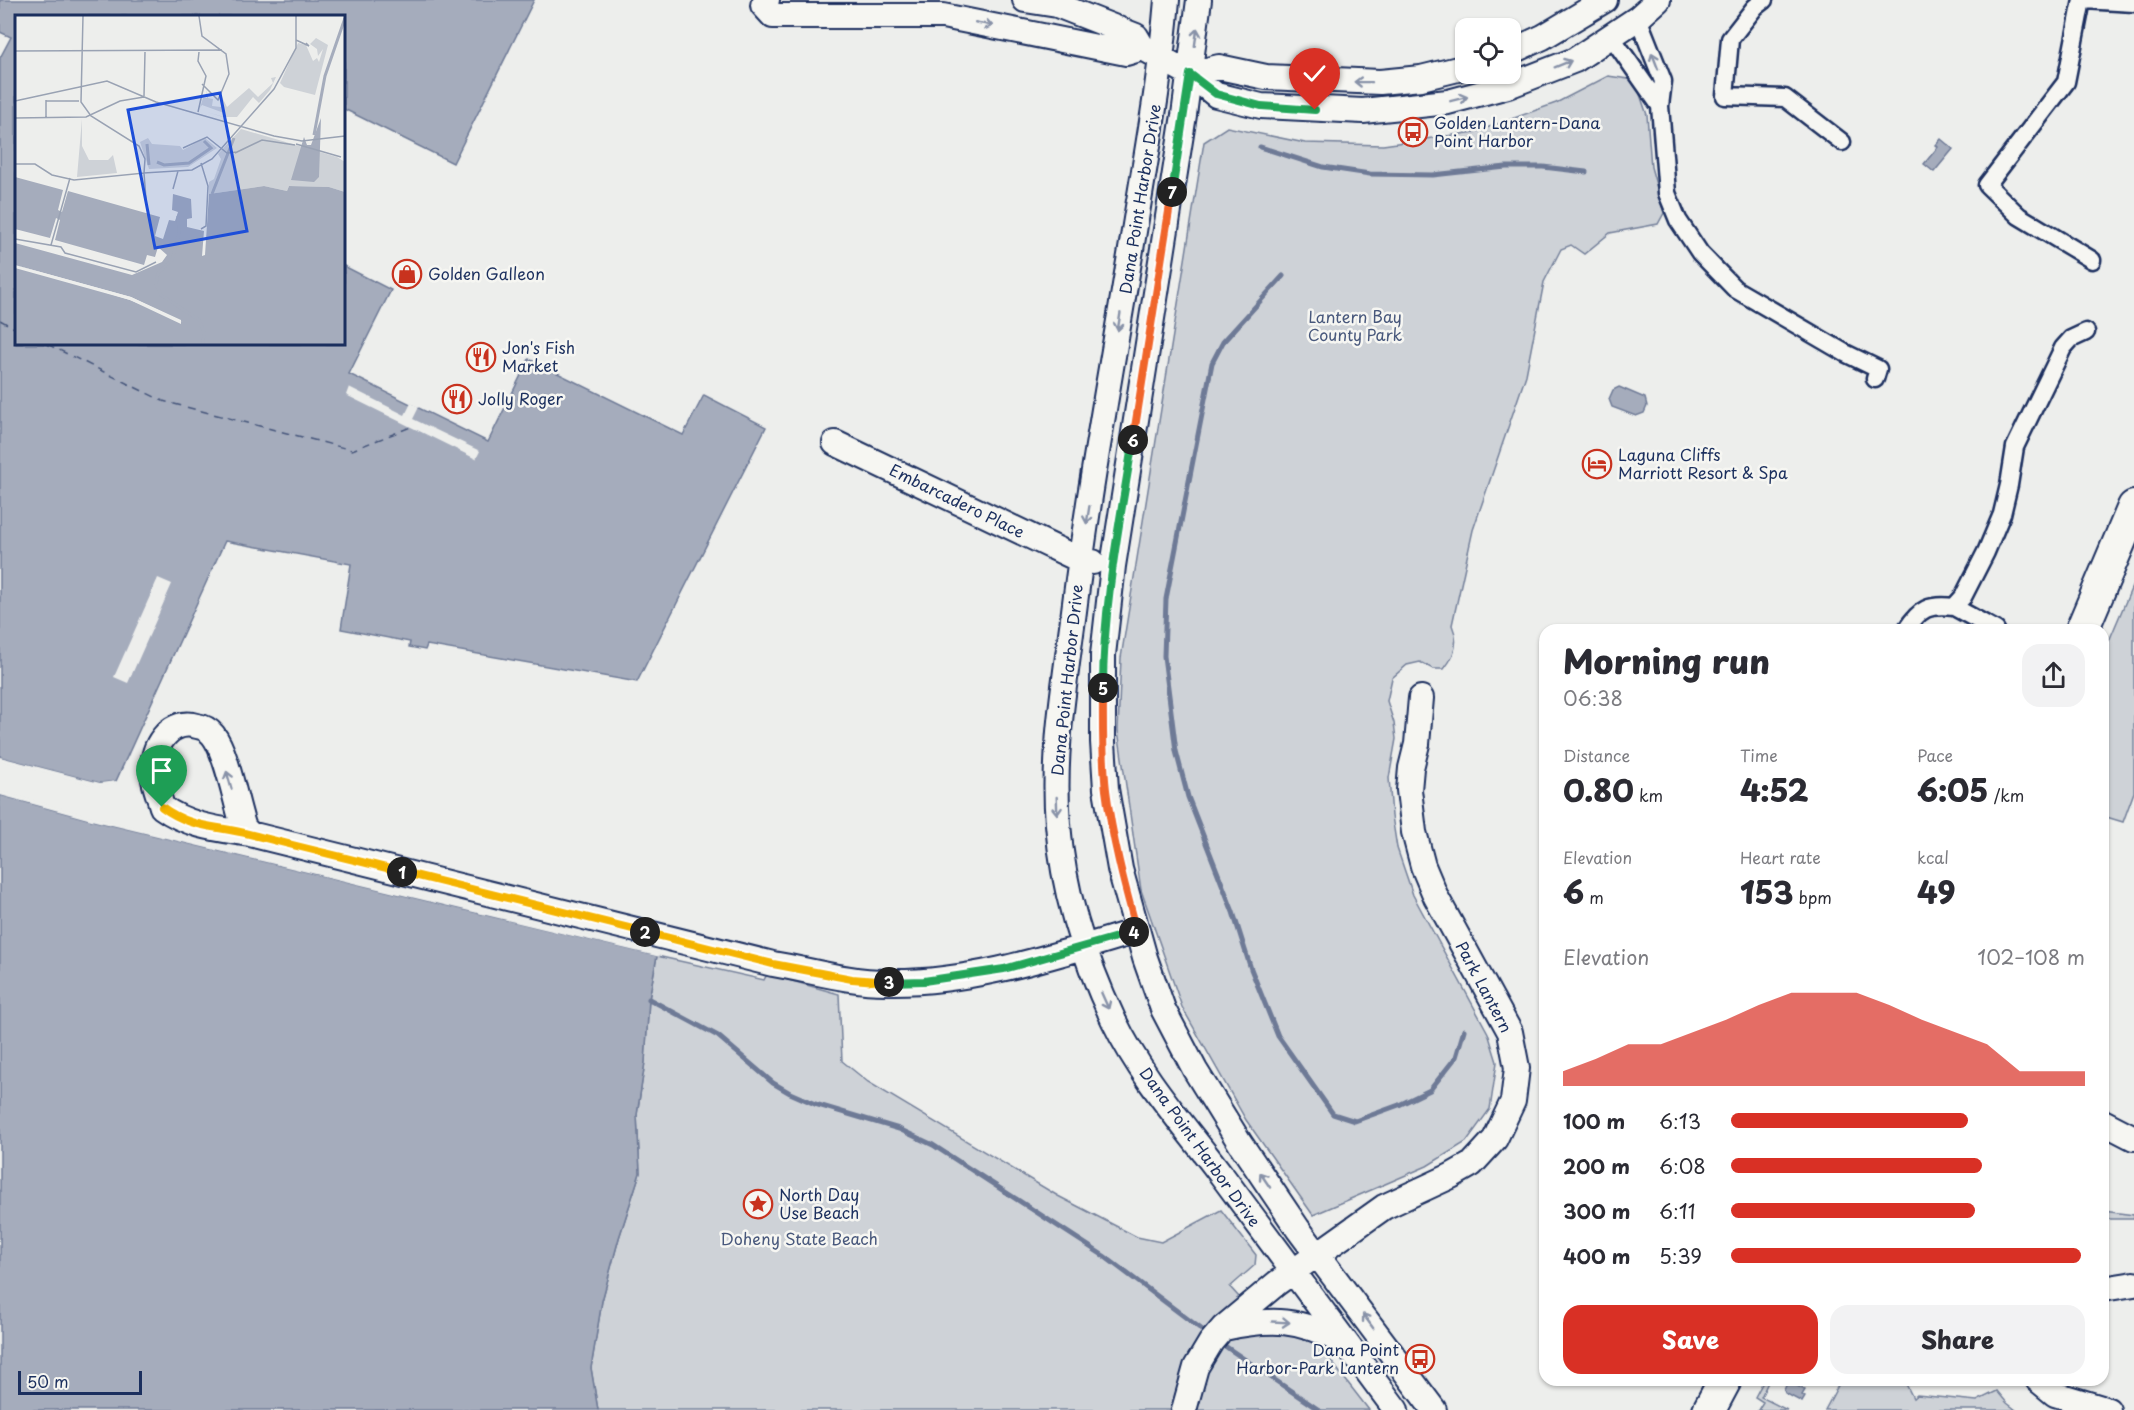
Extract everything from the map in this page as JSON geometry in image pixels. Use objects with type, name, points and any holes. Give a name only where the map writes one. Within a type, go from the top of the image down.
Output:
[{"type":"highway","points":[[2085,624],[2134,507]]},
{"type":"highway","points":[[1709,1410],[1722,1386]]},
{"type":"main road","points":[[767,0],[763,5],[773,16],[951,9],[1126,53],[1152,52]]},
{"type":"main road","points":[[1025,0],[1057,5],[1136,36],[1152,52],[1190,74],[1216,94],[1261,106],[1363,111],[1448,102],[1508,86],[1575,60],[1638,18],[1658,0]]},
{"type":"main road","name":"Dana Point Harbor Drive","points":[[1167,0],[1152,52],[1158,88],[1080,560],[1061,717],[1056,774],[1058,824],[1065,878],[1084,946],[1115,1023],[1140,1065],[1162,1099],[1222,1175],[1396,1410]]},
{"type":"main road","name":"Dana Point Harbor Drive","points":[[1199,0],[1190,74],[1113,566],[1103,655],[1103,742],[1106,789],[1120,869],[1137,931],[1163,1009],[1208,1093],[1298,1228],[1434,1410]]},
{"type":"main road","points":[[1521,47],[1543,37],[1605,0]]},
{"type":"main road","points":[[1508,86],[1543,37]]},
{"type":"main road","points":[[1190,74],[1219,67],[1266,77],[1380,82],[1421,78],[1455,70]]},
{"type":"main road","name":"Embarcadero Place","points":[[835,443],[1080,560],[1113,566]]},
{"type":"main road","name":"Park Lantern","points":[[1292,1272],[1384,1207],[1472,1164],[1488,1149],[1502,1130],[1515,1093],[1517,1068],[1509,1032],[1429,884],[1414,832],[1409,790],[1417,744],[1421,698]]},
{"type":"main road","points":[[250,834],[244,828],[221,750],[214,737],[204,728],[194,724],[176,726],[165,735],[155,749],[152,766],[154,781],[162,807],[171,814],[201,826],[250,834],[773,964],[852,979],[886,982],[935,979],[1004,969],[1137,931]]},
{"type":"main road","points":[[2109,1125],[2134,1138]]},
{"type":"main road","points":[[1184,1410],[1196,1367],[1210,1342],[1243,1309],[1292,1272]]},
{"type":"main road","points":[[2109,1287],[2134,1284]]},
{"type":"main road","points":[[1223,1328],[1251,1322],[1295,1323],[1320,1330],[1347,1346]]},
{"type":"main road","points":[[2045,1386],[2055,1394],[2108,1410]]},
{"type":"street","points":[[1764,0],[1755,7],[1730,39],[1725,96],[1785,98],[1842,142]]},
{"type":"street","points":[[2092,260],[2019,216],[1987,185],[2066,82],[2083,0],[2134,3]]},
{"type":"street","points":[[1638,18],[1663,81],[1660,105],[1667,193],[1678,220],[1700,253],[1735,289],[1845,353],[1878,369],[1875,379]]},
{"type":"street","points":[[1611,36],[1660,105]]},
{"type":"street","points":[[1954,607],[1963,597],[2002,514],[2015,447],[2063,348],[2071,339],[2086,332]]},
{"type":"street","points":[[1910,624],[1913,618],[1927,608],[1936,605],[1954,607],[1985,624]]},
{"type":"green space","name":"Lantern Bay County Park","points":[[1608,76],[1635,80],[1647,115],[1651,167],[1664,213],[1658,224],[1610,233],[1584,254],[1571,245],[1561,249],[1544,282],[1526,375],[1473,530],[1452,625],[1455,637],[1453,654],[1444,669],[1433,669],[1420,662],[1407,665],[1392,678],[1387,701],[1396,739],[1389,778],[1397,848],[1413,895],[1488,1033],[1497,1062],[1490,1109],[1466,1142],[1427,1166],[1313,1215],[1246,1120],[1182,1007],[1141,890],[1118,730],[1121,658],[1204,142],[1227,127],[1305,143],[1383,145],[1475,132],[1556,103]]},
{"type":"green space","points":[[2134,582],[2134,792],[2123,822],[2109,818],[2109,641]]},
{"type":"green space","name":"Doheny State Beach","points":[[657,956],[764,980],[767,974],[839,994],[842,1061],[868,1082],[1058,1196],[1137,1237],[1161,1242],[1221,1210],[1256,1255],[1255,1265],[1230,1287],[1266,1327],[1319,1341],[1324,1352],[1369,1410],[598,1410],[591,1368],[602,1301],[640,1173],[637,1115],[645,1062],[649,999]]},
{"type":"green space","points":[[2109,1212],[2134,1215],[2134,1219],[2109,1219]]},
{"type":"green space","points":[[1761,1386],[1766,1386],[1761,1397],[1787,1410],[1758,1410],[1763,1402],[1755,1397]]},
{"type":"green space","points":[[1838,1386],[1907,1386],[1913,1398],[1917,1395],[1977,1401],[1997,1391],[2016,1410],[1825,1410]]},
{"type":"water","points":[[0,0],[534,0],[453,163],[345,109],[345,15],[15,15],[15,345],[345,345],[345,267],[391,290],[349,374],[488,442],[529,359],[683,435],[704,395],[766,427],[637,682],[427,645],[425,650],[409,647],[410,642],[341,629],[351,564],[225,541],[116,781],[100,783],[0,757],[0,58],[11,37],[0,32]]},
{"type":"water","points":[[1941,139],[1953,149],[1934,172],[1924,164],[1938,147],[1936,145]]},
{"type":"water","points":[[1619,387],[1645,398],[1647,406],[1644,413],[1636,416],[1612,407],[1609,399],[1613,390]]},
{"type":"water","points":[[0,795],[95,821],[657,956],[649,999],[645,1062],[637,1115],[640,1173],[602,1301],[591,1368],[598,1410],[0,1410]]},
{"type":"water","points":[[1786,1386],[1797,1386],[1805,1390],[1802,1395],[1805,1397],[1802,1402],[1785,1393]]},
{"type":"pier","points":[[349,387],[405,415],[411,403],[419,407],[413,419],[480,451],[476,459],[346,395]]},
{"type":"pier","points":[[158,578],[172,584],[128,683],[114,677]]},
{"type":"pier","points":[[0,757],[100,783],[116,781],[118,783],[99,786],[0,760]]},
{"type":"pier","points":[[1,792],[95,818],[657,953],[660,957],[95,821],[0,795]]},
{"type":"waterway","points":[[1260,147],[1323,167],[1370,174],[1433,175],[1506,167],[1543,167],[1586,172]]},
{"type":"waterway","points":[[1283,276],[1223,342],[1212,363],[1166,599],[1164,656],[1176,751],[1188,797],[1278,1036],[1333,1114],[1355,1121],[1399,1105],[1430,1090],[1456,1057],[1464,1030]]},
{"type":"waterway","points":[[649,999],[718,1036],[773,1083],[790,1093],[815,1104],[899,1129],[933,1145],[1104,1256],[1209,1335]]},
{"type":"waterway","points":[[1219,1342],[1319,1410]]},
{"type":"ferry route","points":[[0,320],[15,328]]},
{"type":"ferry route","points":[[49,345],[163,401],[352,450],[411,427]]},
{"type":"place","name":"Golden Lantern-Dana Point Harbor","points":[[1413,132]]},
{"type":"place","name":"Golden Galleon","points":[[407,274]]},
{"type":"place","name":"Jon's Fish Market","points":[[481,357]]},
{"type":"place","name":"Jolly Roger","points":[[457,399]]},
{"type":"place","name":"Laguna Cliffs Marriott Resort & Spa","points":[[1597,464]]},
{"type":"place","name":"North Day Use Beach","points":[[758,1204]]},
{"type":"place","name":"Dana Point Harbor-Park Lantern","points":[[1420,1359]]},
{"type":"route","points":[[162,807],[182,819],[209,828],[250,834],[773,964],[852,979],[886,982],[924,981],[1004,969],[1137,931],[1120,869],[1106,789],[1103,742],[1103,655],[1113,566],[1190,74],[1216,94],[1261,106],[1315,110]]}]
